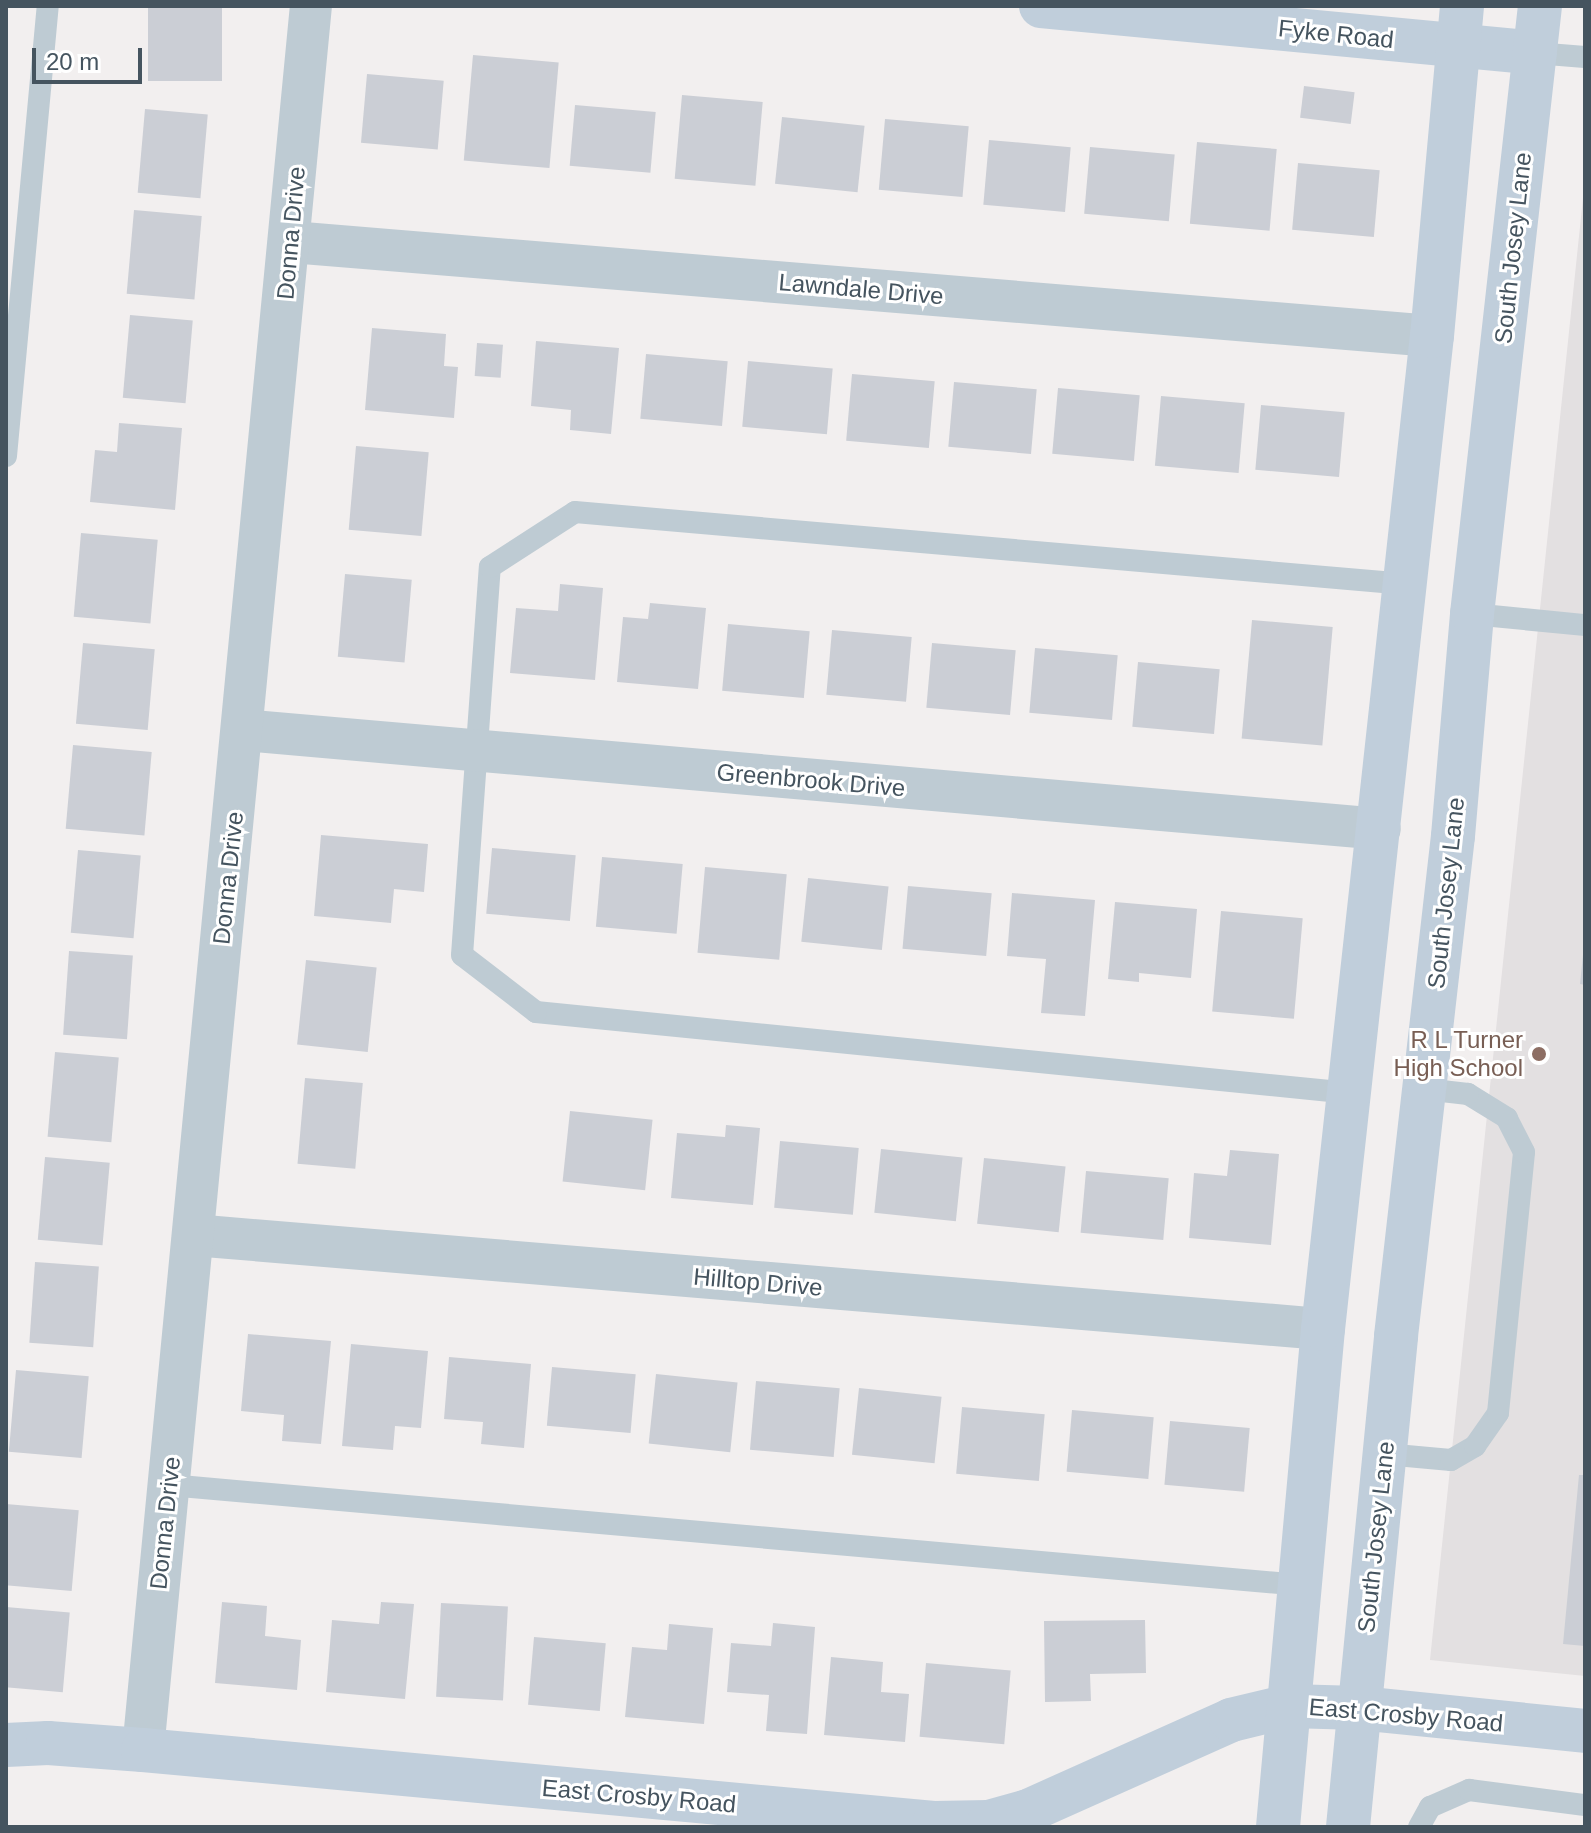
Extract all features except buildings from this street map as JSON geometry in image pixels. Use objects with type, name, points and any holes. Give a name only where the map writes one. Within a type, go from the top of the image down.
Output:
[{"type":"main road","name":"Fyke Road","points":[[1041,6],[1460,26],[1535,53]]},
{"type":"main road","name":"South Josey Lane","points":[[1348,1827],[1385,1454],[1453,836],[1472,614],[1540,6]]},
{"type":"main road","points":[[1278,1827],[1323,1329],[1406,584],[1460,26]]},
{"type":"main road","name":"East Crosby Road","points":[[6,1745],[48,1743],[143,1750],[934,1823],[989,1822],[1028,1811],[1231,1720],[1289,1706],[1359,1708],[1585,1731]]},
{"type":"street","name":"Donna Drive","points":[[143,1750],[291,242],[311,6]]},
{"type":"street","name":"Lawndale Drive","points":[[291,242],[1432,336]]},
{"type":"street","name":"Greenbrook Drive","points":[[242,730],[1380,829]]},
{"type":"street","name":"Hilltop Drive","points":[[193,1235],[1323,1329]]},
{"type":"lane","points":[[6,456],[48,6]]},
{"type":"lane","points":[[1535,53],[1585,57]]},
{"type":"lane","points":[[1350,1093],[536,1012],[462,955],[490,567],[575,512],[1406,584]]},
{"type":"lane","points":[[1472,614],[1585,625]]},
{"type":"lane","points":[[1385,1454],[1451,1460],[1475,1446],[1498,1413],[1524,1152],[1507,1118],[1468,1094],[1424,1089]]},
{"type":"lane","points":[[169,1485],[1300,1585]]},
{"type":"lane","points":[[1419,1827],[1430,1807],[1469,1790],[1585,1805]]},
{"type":"shaded area","name":"R L Turner High School","points":[[1585,179],[1585,1676],[1430,1660]]},
{"type":"place","name":"R L Turner High School","points":[[1539,1054]]}]
